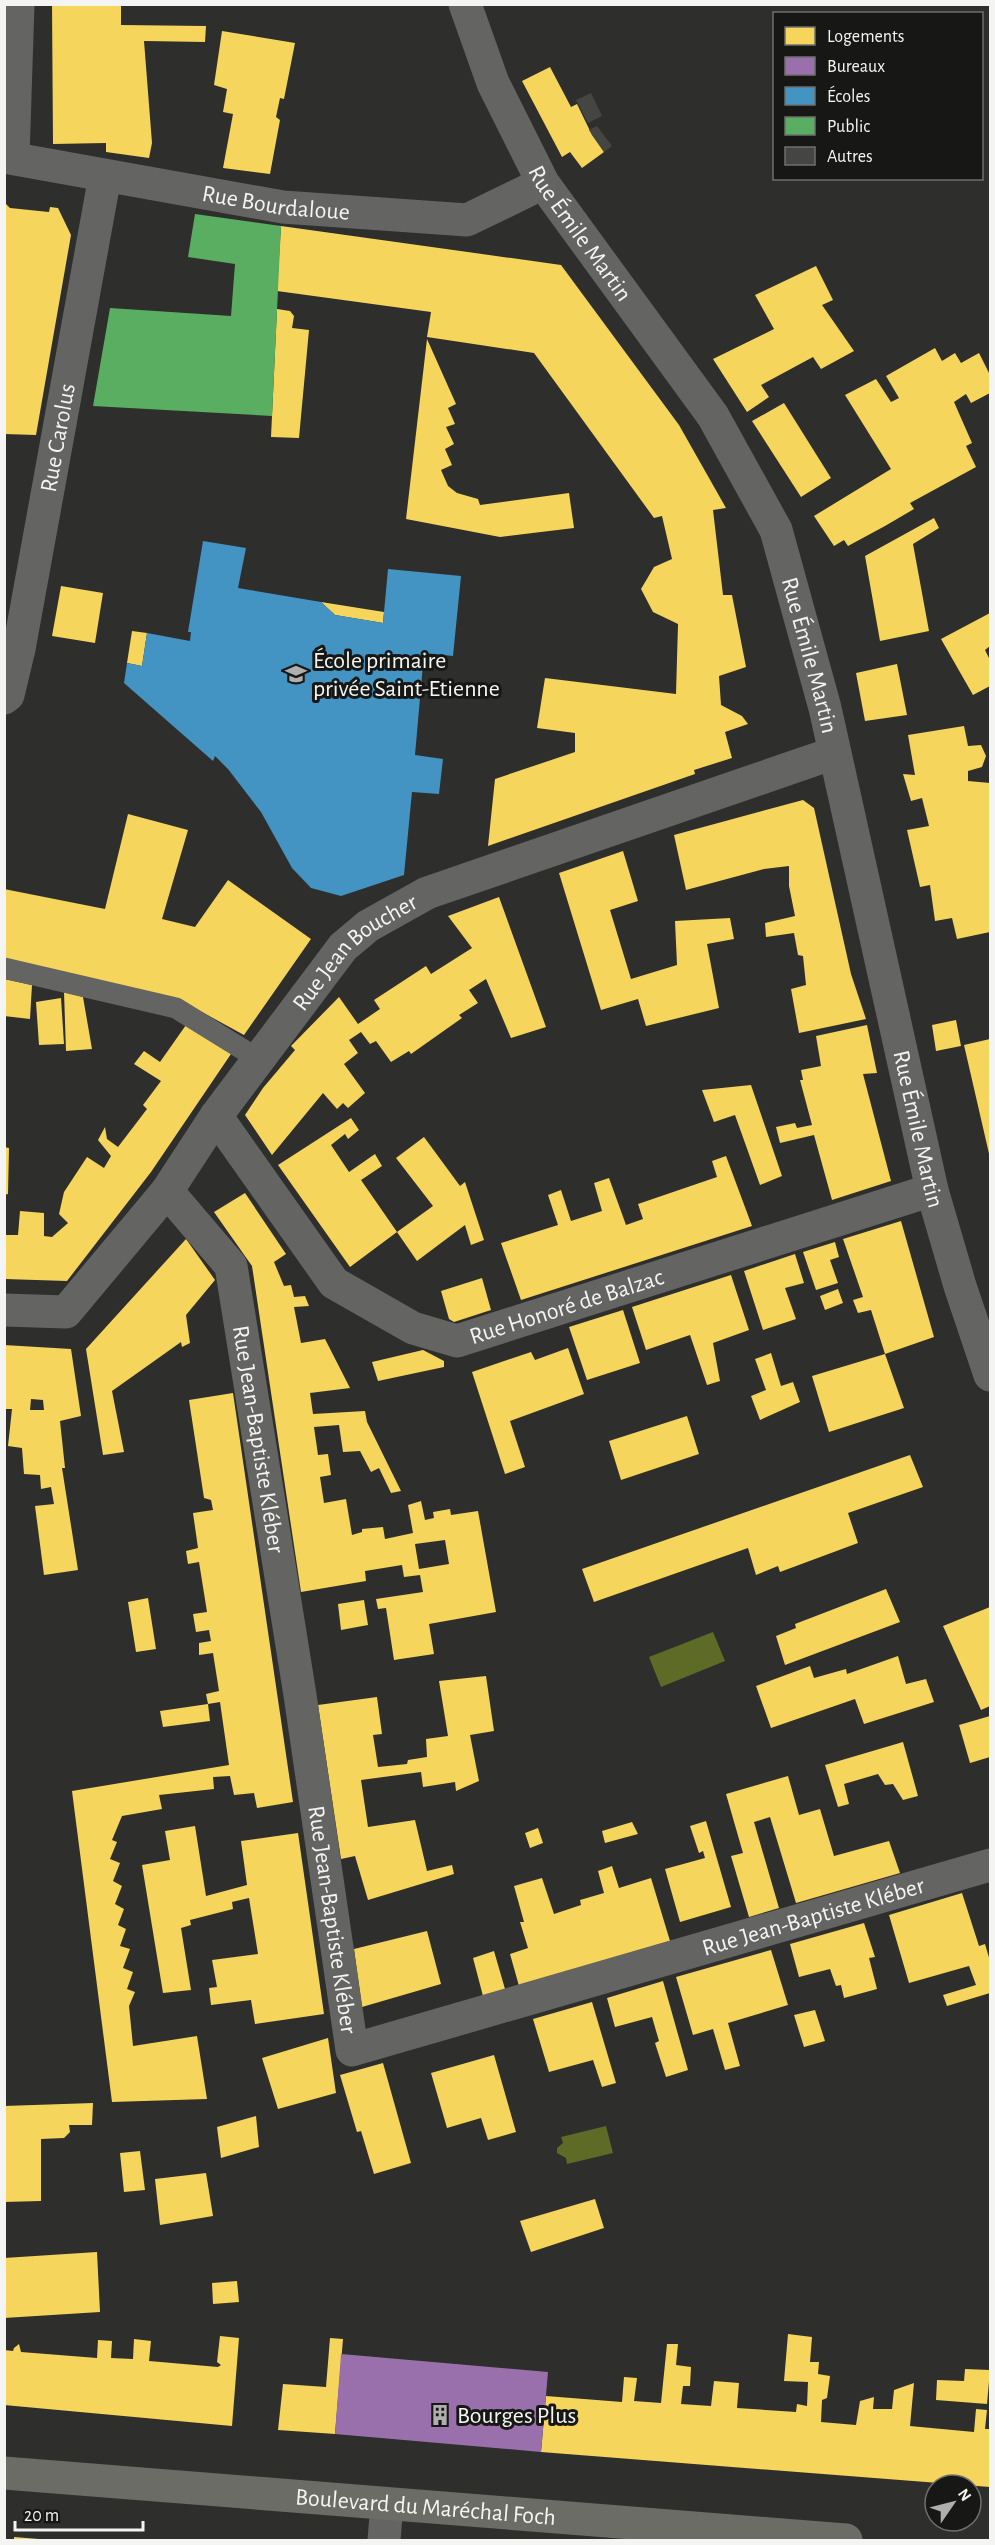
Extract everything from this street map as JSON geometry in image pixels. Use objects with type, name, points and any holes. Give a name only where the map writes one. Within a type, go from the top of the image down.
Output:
[{"type":"main road","name":"Boulevard du Maréchal Foch","points":[[4,2473],[846,2541]]},
{"type":"street","points":[[9,158],[18,4]]},
{"type":"street","name":"Rue Émile Martin","points":[[465,4],[493,83],[543,183],[713,416],[776,530],[813,661],[932,1190],[960,1286],[990,1375]]},
{"type":"street","name":"Rue Bourdaloue","points":[[9,158],[283,207],[467,220],[543,183]]},
{"type":"street","name":"Rue Carolus","points":[[4,698],[8,695],[21,638],[105,176]]},
{"type":"street","name":"Rue Jean Boucher","points":[[4,1310],[66,1312],[167,1191],[216,1116],[343,947],[368,926],[427,893],[834,753]]},
{"type":"street","name":"Rue Honoré de Balzac","points":[[216,1116],[334,1283],[413,1328],[457,1341],[932,1190]]},
{"type":"street","name":"Rue Jean-Baptiste Kléber","points":[[167,1191],[231,1266],[300,1695],[352,2050],[990,1865]]},
{"type":"street","points":[[384,2541],[387,2504]]},
{"type":"lane","points":[[4,968],[176,1008],[260,1060]]},
{"type":"shaded area","points":[[713,1632],[725,1661],[661,1687],[649,1657]]},
{"type":"shaded area","points":[[606,2126],[613,2153],[567,2164],[566,2158],[557,2153],[557,2148],[563,2143],[561,2137]]},
{"type":"building: Logements","points":[[52,4],[121,4],[121,25],[206,26],[205,42],[144,41],[152,143],[149,158],[106,152],[106,143],[53,144]]},
{"type":"building: Logements","points":[[222,31],[295,43],[284,99],[280,98],[276,117],[280,120],[270,174],[223,168],[233,114],[223,112],[227,89],[214,85]]},
{"type":"building: Logements","points":[[550,67],[571,107],[577,104],[592,135],[604,152],[582,168],[570,152],[562,157],[522,81]]},
{"type":"building: Logements","points":[[4,202],[10,208],[49,212],[50,207],[58,208],[71,235],[36,435],[4,434]]},
{"type":"building: Logements","points":[[281,226],[561,265],[679,425],[726,508],[713,510],[723,595],[732,595],[746,667],[719,676],[721,705],[742,716],[748,724],[725,732],[732,758],[694,770],[695,774],[488,846],[495,779],[575,752],[575,733],[537,728],[545,678],[676,694],[678,624],[653,612],[641,589],[654,567],[672,559],[662,516],[654,518],[534,353],[427,337],[431,312],[277,291]]},
{"type":"building: Logements","points":[[816,266],[833,300],[822,305],[854,351],[821,369],[813,357],[761,385],[769,397],[747,412],[713,359],[774,329],[755,295]]},
{"type":"building: Logements","points":[[277,309],[290,311],[294,316],[292,328],[309,330],[299,438],[271,437]]},
{"type":"building: Logements","points":[[427,339],[456,404],[448,408],[455,424],[446,427],[454,444],[445,449],[452,465],[441,470],[448,486],[457,493],[478,499],[480,505],[569,493],[574,528],[500,537],[406,519]]},
{"type":"building: Logements","points":[[935,348],[942,361],[955,353],[961,363],[979,353],[990,375],[990,393],[971,403],[966,394],[954,402],[972,443],[966,446],[976,467],[910,503],[914,509],[885,526],[848,546],[844,540],[834,546],[814,516],[891,469],[845,395],[876,379],[891,402],[899,398],[886,376]]},
{"type":"building: Logements","points":[[784,403],[831,478],[801,497],[752,421]]},
{"type":"building: Logements","points":[[934,518],[939,528],[913,544],[929,631],[880,641],[865,556]]},
{"type":"building: Logements","points":[[61,586],[103,593],[95,643],[52,636]]},
{"type":"building: Logements","points":[[321,602],[384,612],[383,623],[335,615]]},
{"type":"building: Logements","points":[[990,613],[990,646],[985,650],[990,660],[990,686],[973,695],[941,639]]},
{"type":"building: Logements","points":[[132,631],[147,633],[142,666],[127,663]]},
{"type":"building: Logements","points":[[897,664],[907,715],[865,721],[856,673]]},
{"type":"building: Logements","points":[[964,726],[968,746],[981,745],[986,756],[982,767],[968,771],[968,781],[990,783],[990,932],[957,939],[952,918],[935,921],[930,885],[920,887],[907,830],[929,826],[922,798],[911,801],[903,774],[915,775],[908,735]]},
{"type":"building: Logements","points":[[803,800],[814,808],[851,974],[866,1019],[799,1033],[791,989],[806,985],[803,956],[798,955],[794,933],[766,937],[765,923],[795,916],[789,886],[789,866],[764,869],[686,890],[674,835]]},
{"type":"building: Logements","points":[[128,814],[188,830],[162,919],[195,927],[228,880],[311,939],[244,1035],[180,1000],[4,959],[4,889],[105,909]]},
{"type":"building: Logements","points":[[623,851],[638,901],[610,910],[631,979],[677,965],[675,921],[730,918],[734,939],[707,944],[719,1008],[646,1026],[638,999],[601,1010],[559,873]]},
{"type":"building: Logements","points":[[499,897],[546,1027],[511,1038],[486,979],[469,990],[478,1003],[459,1015],[462,1018],[411,1054],[409,1051],[391,1062],[376,1041],[370,1044],[361,1032],[349,1040],[358,1053],[344,1064],[365,1093],[348,1108],[343,1103],[337,1109],[323,1093],[272,1155],[245,1115],[263,1088],[295,1050],[291,1046],[339,997],[358,1024],[380,1009],[374,1000],[426,966],[431,974],[472,948],[448,916]]},
{"type":"building: Logements","points":[[4,979],[32,985],[30,1019],[4,1016]]},
{"type":"building: Logements","points":[[64,992],[83,997],[92,1049],[66,1051]]},
{"type":"building: Logements","points":[[61,998],[64,1044],[39,1045],[36,1002]]},
{"type":"building: Logements","points":[[956,1020],[961,1046],[936,1051],[932,1025]]},
{"type":"building: Logements","points":[[186,1025],[233,1051],[151,1172],[67,1281],[5,1279],[5,1235],[18,1235],[20,1211],[44,1213],[44,1236],[52,1237],[68,1223],[59,1214],[64,1192],[87,1157],[104,1168],[111,1156],[98,1140],[105,1127],[107,1139],[118,1147],[147,1109],[143,1105],[161,1081],[134,1064],[144,1051],[160,1062]]},
{"type":"building: Logements","points":[[867,1025],[877,1073],[863,1074],[891,1181],[832,1200],[814,1135],[780,1143],[776,1127],[795,1123],[797,1128],[812,1125],[800,1080],[803,1080],[801,1070],[821,1066],[816,1036]]},
{"type":"building: Logements","points":[[990,1039],[990,1158],[964,1045]]},
{"type":"building: Logements","points":[[751,1085],[782,1176],[760,1185],[735,1115],[714,1122],[702,1090]]},
{"type":"building: Logements","points":[[351,1118],[359,1130],[348,1139],[345,1134],[331,1145],[349,1172],[375,1154],[382,1166],[361,1180],[397,1232],[350,1267],[278,1165]]},
{"type":"building: Logements","points":[[424,1137],[460,1186],[465,1182],[484,1240],[471,1245],[465,1225],[417,1261],[397,1232],[433,1206],[396,1158]]},
{"type":"building: Logements","points":[[4,1147],[9,1148],[8,1194],[4,1195]]},
{"type":"building: Logements","points":[[726,1156],[752,1226],[521,1300],[501,1243],[558,1225],[548,1195],[561,1190],[571,1221],[602,1211],[594,1183],[609,1178],[626,1225],[643,1219],[638,1204],[717,1177],[712,1161]]},
{"type":"building: Logements","points":[[245,1193],[286,1254],[274,1262],[284,1286],[291,1285],[294,1297],[305,1296],[309,1306],[294,1307],[301,1343],[325,1339],[350,1388],[310,1393],[313,1414],[365,1411],[367,1422],[401,1491],[391,1493],[379,1468],[371,1472],[360,1451],[343,1452],[339,1425],[314,1427],[318,1455],[328,1454],[331,1475],[320,1477],[324,1503],[346,1499],[352,1535],[362,1532],[362,1529],[383,1527],[385,1539],[413,1533],[408,1505],[421,1501],[425,1520],[434,1518],[433,1512],[450,1509],[451,1515],[478,1511],[496,1612],[429,1624],[434,1654],[394,1660],[386,1608],[378,1609],[376,1599],[423,1592],[420,1575],[404,1577],[402,1565],[365,1571],[366,1581],[301,1592],[252,1266],[214,1212]],"holes":[[[445,1540],[449,1564],[419,1569],[415,1544]]]},
{"type":"building: Logements","points":[[901,1221],[934,1337],[885,1354],[871,1310],[858,1313],[853,1300],[863,1297],[843,1239]]},
{"type":"building: Logements","points":[[186,1239],[215,1280],[186,1315],[190,1343],[182,1347],[181,1342],[112,1391],[124,1452],[103,1455],[86,1349]]},
{"type":"building: Logements","points":[[835,1242],[839,1257],[830,1260],[838,1283],[816,1290],[803,1252]]},
{"type":"building: Logements","points":[[795,1254],[804,1283],[785,1288],[796,1319],[763,1330],[744,1271]]},
{"type":"building: Logements","points":[[731,1275],[749,1330],[713,1343],[720,1381],[707,1385],[690,1335],[646,1350],[632,1307]]},
{"type":"building: Logements","points":[[482,1278],[491,1310],[454,1322],[449,1319],[441,1291]]},
{"type":"building: Logements","points":[[838,1289],[843,1303],[825,1310],[820,1296]]},
{"type":"building: Logements","points":[[623,1310],[640,1363],[587,1380],[569,1327]]},
{"type":"building: Logements","points":[[4,1345],[71,1349],[81,1416],[60,1421],[65,1468],[62,1468],[78,1570],[44,1575],[35,1506],[54,1504],[51,1487],[41,1489],[40,1475],[24,1474],[22,1448],[8,1446],[12,1409],[4,1409]],"holes":[[[31,1399],[43,1400],[44,1410],[30,1410]]]},
{"type":"building: Logements","points":[[568,1348],[584,1394],[510,1421],[525,1467],[505,1474],[472,1372],[531,1352],[535,1360]]},
{"type":"building: Logements","points":[[423,1350],[444,1361],[444,1367],[378,1381],[372,1362]]},
{"type":"building: Logements","points":[[771,1353],[781,1386],[793,1382],[800,1402],[760,1420],[751,1396],[766,1390],[755,1359]]},
{"type":"building: Logements","points":[[885,1354],[904,1408],[829,1432],[812,1376]]},
{"type":"building: Logements","points":[[233,1393],[293,1802],[257,1808],[254,1793],[234,1795],[230,1776],[213,1777],[214,1789],[159,1795],[162,1809],[122,1816],[112,1840],[117,1842],[110,1859],[120,1863],[113,1881],[122,1886],[115,1904],[124,1909],[118,1925],[126,1929],[120,1946],[130,1949],[123,1968],[133,1972],[127,1989],[135,1992],[129,2006],[133,2046],[197,2036],[207,2099],[112,2102],[72,1791],[229,1765],[220,1702],[208,1704],[206,1694],[219,1691],[213,1653],[199,1655],[199,1643],[211,1641],[209,1630],[196,1632],[193,1614],[207,1612],[199,1562],[188,1564],[186,1551],[198,1548],[193,1513],[213,1510],[211,1500],[204,1498],[189,1400]]},
{"type":"building: Logements","points":[[687,1416],[699,1454],[621,1480],[609,1441]]},
{"type":"building: Logements","points":[[910,1455],[923,1487],[848,1513],[858,1543],[780,1572],[778,1566],[756,1575],[748,1548],[594,1602],[582,1569]]},
{"type":"building: Logements","points":[[886,1589],[900,1622],[785,1665],[776,1636],[796,1628],[795,1624]]},
{"type":"building: Logements","points":[[148,1598],[156,1649],[136,1652],[128,1602]]},
{"type":"building: Logements","points":[[364,1600],[368,1625],[341,1630],[338,1604]]},
{"type":"building: Logements","points":[[990,1607],[990,1706],[981,1710],[943,1626]]},
{"type":"building: Logements","points":[[898,1656],[906,1684],[926,1679],[934,1702],[864,1724],[855,1699],[771,1728],[756,1686],[810,1666],[814,1678],[846,1669],[847,1674]]},
{"type":"building: Logements","points":[[486,1676],[494,1731],[470,1735],[479,1781],[456,1791],[455,1782],[423,1787],[421,1772],[361,1780],[368,1827],[415,1820],[427,1871],[452,1865],[454,1874],[368,1900],[355,1856],[341,1859],[318,1705],[377,1697],[382,1734],[373,1735],[378,1767],[407,1764],[408,1760],[427,1757],[426,1739],[448,1736],[439,1681]]},
{"type":"building: Logements","points":[[208,1704],[210,1721],[163,1727],[160,1711]]},
{"type":"building: Logements","points":[[990,1716],[990,1757],[970,1763],[959,1725]]},
{"type":"building: Logements","points":[[903,1742],[918,1796],[903,1800],[893,1784],[885,1785],[878,1774],[844,1784],[849,1804],[838,1807],[825,1765]]},
{"type":"building: Logements","points":[[788,1776],[799,1815],[820,1809],[834,1856],[889,1841],[900,1873],[796,1903],[770,1817],[754,1822],[779,1908],[749,1917],[731,1856],[743,1853],[726,1794]]},
{"type":"building: Logements","points":[[706,1821],[731,1907],[680,1922],[665,1869],[705,1858],[703,1851],[699,1853],[690,1826]]},
{"type":"building: Logements","points":[[632,1822],[638,1834],[605,1843],[602,1831]]},
{"type":"building: Logements","points":[[195,1826],[206,1896],[247,1885],[241,1841],[298,1833],[324,2014],[255,2024],[251,2000],[211,2005],[209,1988],[217,1987],[212,1960],[258,1954],[249,1898],[232,1902],[233,1909],[190,1920],[191,1925],[181,1928],[191,1990],[163,1993],[142,1865],[170,1860],[165,1831]]},
{"type":"building: Logements","points":[[538,1828],[543,1843],[530,1848],[525,1833]]},
{"type":"building: Logements","points":[[612,1866],[619,1888],[651,1878],[670,1941],[519,1986],[510,1954],[528,1948],[520,1922],[524,1922],[514,1886],[542,1878],[554,1914],[581,1905],[580,1900],[604,1893],[598,1871]]},
{"type":"building: Logements","points":[[962,1893],[979,1946],[985,1944],[990,1961],[990,1993],[947,2006],[943,1995],[976,1985],[969,1966],[909,1983],[889,1915]]},
{"type":"building: Logements","points":[[864,1923],[875,1957],[869,1958],[877,1989],[844,1998],[841,1985],[836,1986],[830,1969],[799,1977],[790,1944]]},
{"type":"building: Logements","points":[[427,1931],[441,1984],[362,2007],[354,1949]]},
{"type":"building: Logements","points":[[771,1950],[788,2005],[728,2023],[740,2066],[725,2070],[713,2029],[693,2035],[676,1977]]},
{"type":"building: Logements","points":[[494,1951],[505,1989],[483,1996],[473,1958]]},
{"type":"building: Logements","points":[[663,1981],[688,2070],[666,2077],[655,2043],[659,2041],[652,2017],[615,2027],[607,1998]]},
{"type":"building: Logements","points":[[592,2002],[616,2083],[602,2087],[593,2060],[549,2072],[533,2019]]},
{"type":"building: Logements","points":[[815,2010],[825,2041],[804,2047],[794,2015]]},
{"type":"building: Logements","points":[[328,2038],[336,2093],[278,2109],[262,2058]]},
{"type":"building: Logements","points":[[494,2055],[516,2132],[488,2140],[481,2118],[447,2128],[431,2073]]},
{"type":"building: Logements","points":[[383,2063],[411,2163],[374,2174],[361,2131],[357,2132],[340,2075]]},
{"type":"building: Logements","points":[[93,2103],[92,2125],[69,2125],[70,2132],[64,2138],[41,2139],[41,2201],[4,2202],[4,2106]]},
{"type":"building: Logements","points":[[256,2116],[259,2147],[221,2158],[217,2127]]},
{"type":"building: Logements","points":[[140,2151],[145,2190],[124,2192],[120,2153]]},
{"type":"building: Logements","points":[[206,2173],[213,2216],[160,2225],[155,2179]]},
{"type":"building: Logements","points":[[595,2199],[604,2228],[531,2252],[520,2221]]},
{"type":"building: Logements","points":[[97,2252],[100,2312],[4,2318],[4,2258]]},
{"type":"building: Logements","points":[[237,2281],[239,2302],[213,2304],[212,2283]]},
{"type":"building: Logements","points":[[788,2334],[812,2337],[810,2362],[819,2362],[818,2374],[830,2376],[827,2398],[822,2400],[821,2422],[856,2425],[860,2401],[874,2397],[873,2409],[892,2409],[894,2390],[914,2383],[910,2426],[974,2432],[976,2409],[987,2410],[985,2429],[990,2429],[990,2487],[983,2486],[983,2473],[923,2473],[923,2482],[541,2452],[546,2396],[622,2402],[624,2377],[637,2378],[634,2401],[661,2403],[667,2344],[678,2344],[676,2365],[691,2367],[690,2386],[683,2386],[681,2404],[711,2406],[714,2381],[739,2383],[737,2408],[796,2412],[797,2404],[807,2406],[808,2382],[784,2381]]},
{"type":"building: Logements","points":[[220,2336],[239,2338],[232,2426],[4,2405],[4,2350],[13,2351],[19,2344],[21,2352],[97,2358],[98,2340],[112,2341],[111,2358],[133,2359],[134,2339],[151,2341],[149,2361],[218,2367],[221,2365],[217,2362]]},
{"type":"building: Logements","points":[[330,2338],[343,2339],[335,2434],[278,2430],[283,2384],[326,2387]]},
{"type":"building: Logements","points":[[965,2369],[990,2370],[987,2404],[936,2400],[937,2380],[964,2381]]},
{"type":"building: Logements","points":[[14,2537],[39,2539],[39,2540],[14,2540]]},
{"type":"building: Bureaux","name":"Bourges Plus","points":[[341,2354],[548,2372],[541,2452],[335,2434]]},
{"type":"building: Écoles","points":[[203,541],[246,548],[238,588],[321,602],[335,615],[383,623],[388,569],[461,576],[453,656],[424,653],[415,755],[443,759],[439,794],[412,792],[404,875],[341,896],[311,888],[292,868],[261,812],[228,769],[215,756],[213,761],[124,683],[127,663],[142,666],[147,633],[190,641],[191,632],[188,632]]},
{"type":"building: Public","points":[[195,214],[281,226],[272,416],[93,406],[110,308],[231,316],[235,264],[188,257]]},
{"type":"building: Autres","points":[[591,93],[602,116],[588,123],[576,100]]},
{"type":"building: Autres","points":[[597,126],[612,146],[604,152],[589,130]]},
{"type":"place","name":"École primaire privée Saint-Etienne","points":[[296,674]]},
{"type":"place","name":"Bourges Plus","points":[[440,2415]]}]
